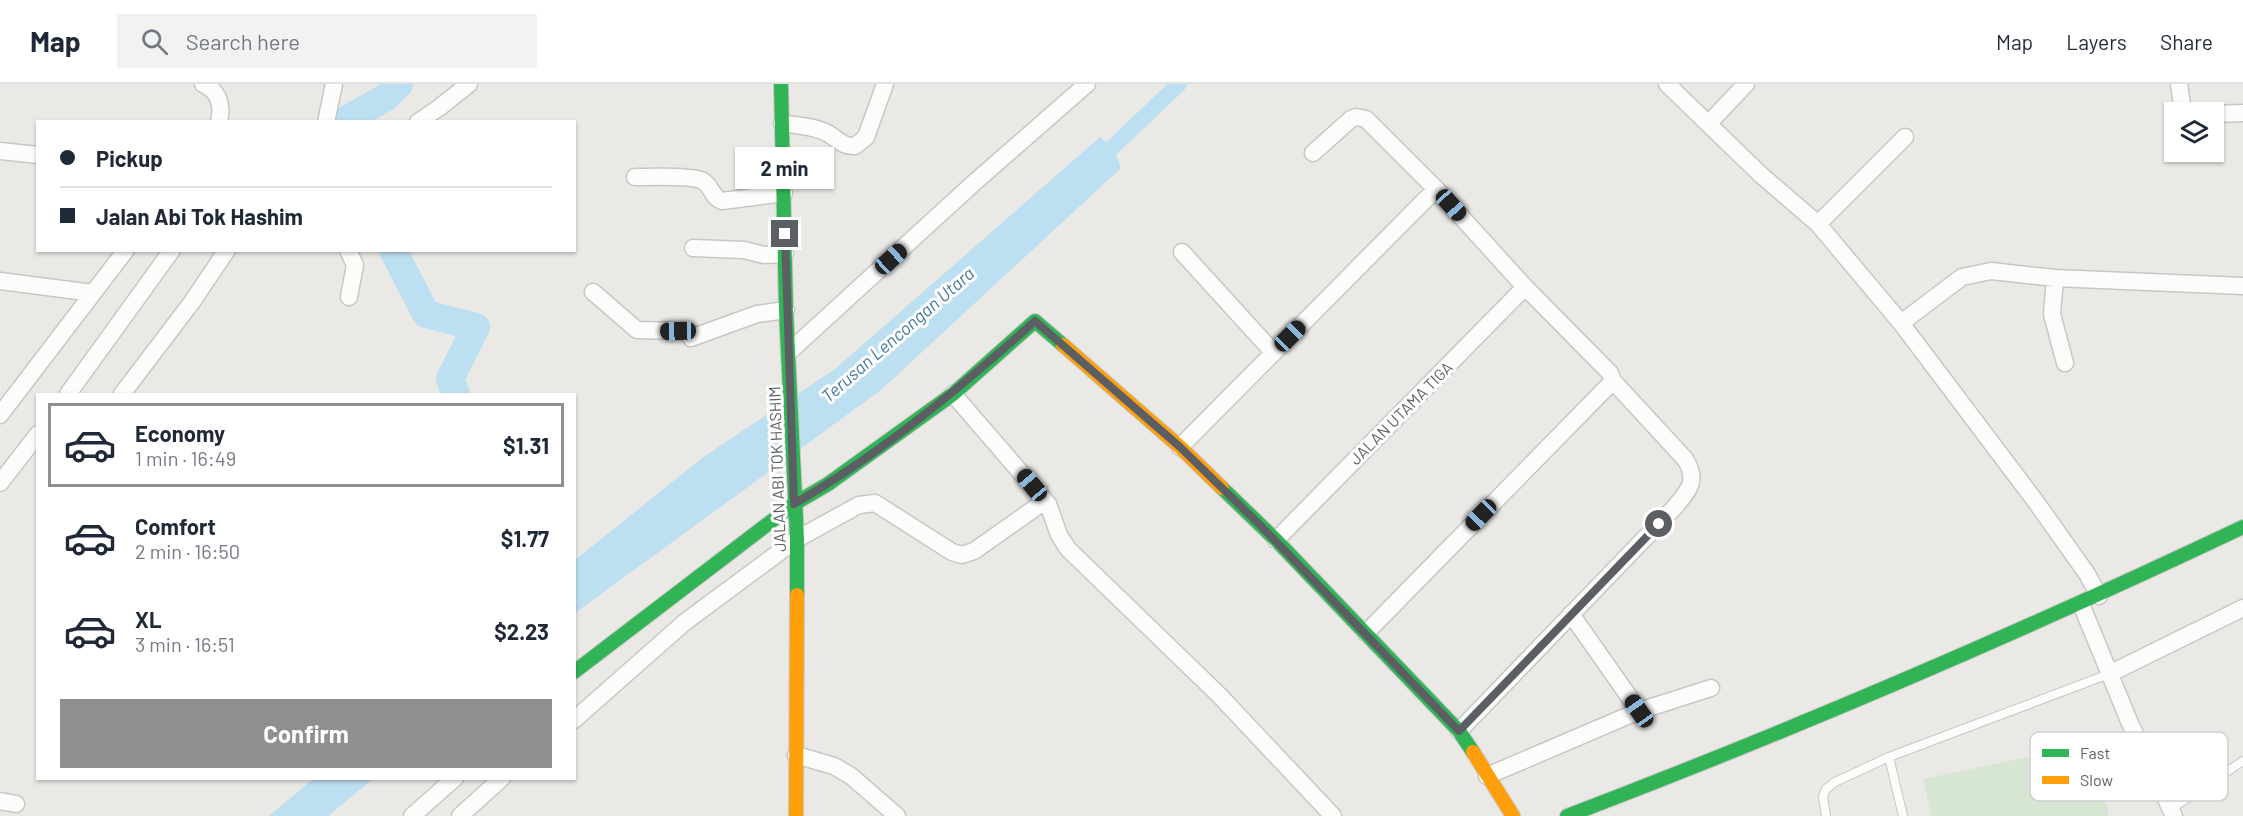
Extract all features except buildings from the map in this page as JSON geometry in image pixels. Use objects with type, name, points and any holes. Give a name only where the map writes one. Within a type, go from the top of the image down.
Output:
[{"type":"street","points":[[203,84],[210,87],[219,100],[219,120]]},
{"type":"street","points":[[326,120],[334,84]]},
{"type":"street","points":[[421,120],[469,84]]},
{"type":"street","name":"JALAN ABI TOK HASHIM","points":[[781,84],[786,310],[796,539],[796,816]]},
{"type":"street","points":[[782,123],[827,132],[844,145],[855,146],[866,137],[885,84]]},
{"type":"street","points":[[789,352],[1086,84]]},
{"type":"street","points":[[1667,84],[1760,174],[1818,224],[1901,323],[2036,502],[2087,574],[2099,596]]},
{"type":"street","points":[[1709,123],[1746,84]]},
{"type":"street","points":[[2179,84],[2182,102]]},
{"type":"street","points":[[2224,114],[2243,113]]},
{"type":"street","points":[[1312,153],[1344,124],[1356,117],[1361,117],[1376,126],[1526,287],[1610,373],[1613,381],[1685,459],[1692,475],[1692,481],[1685,495],[1674,508],[1459,731]]},
{"type":"street","points":[[1818,224],[1905,137]]},
{"type":"street","points":[[0,151],[36,155]]},
{"type":"street","points":[[635,177],[698,180],[708,186],[716,199],[722,201],[784,193]]},
{"type":"street","points":[[1180,447],[1436,189]]},
{"type":"street","points":[[693,248],[744,250],[764,255],[785,254]]},
{"type":"street","points":[[0,414],[124,252]]},
{"type":"street","points":[[69,393],[171,252]]},
{"type":"street","points":[[123,393],[192,302],[226,252]]},
{"type":"street","points":[[349,252],[355,265],[349,297]]},
{"type":"street","points":[[1182,252],[1273,352]]},
{"type":"street","points":[[1901,323],[1962,277],[1991,271],[2055,278],[2243,286]]},
{"type":"street","points":[[2055,278],[2052,314],[2065,363]]},
{"type":"street","points":[[0,281],[93,293]]},
{"type":"street","name":"JALAN UTAMA TIGA","points":[[1276,540],[1526,287]]},
{"type":"street","points":[[593,292],[637,330],[684,331],[690,333],[691,338],[757,314],[786,310]]},
{"type":"street","points":[[576,670],[794,504],[828,484],[953,393],[1035,321],[1180,447],[1276,540],[1366,633],[1459,731],[1513,816]]},
{"type":"street","points":[[1366,633],[1613,381]]},
{"type":"street","points":[[953,393],[1046,501],[1052,511],[1059,535],[1068,549],[1219,695],[1333,816]]},
{"type":"street","points":[[0,483],[36,437]]},
{"type":"street","points":[[576,718],[685,622],[796,539],[859,505],[875,503],[952,552],[962,555],[969,554],[1046,501]]},
{"type":"street","points":[[1567,816],[1831,713],[2099,596],[2243,527]]},
{"type":"street","points":[[2081,604],[2134,732]]},
{"type":"street","points":[[2109,674],[2243,608]]},
{"type":"street","points":[[1571,614],[1639,711]]},
{"type":"street","points":[[1487,776],[1639,711],[1711,688]]},
{"type":"street","points":[[796,755],[834,766],[851,776],[897,816]]},
{"type":"street","points":[[412,816],[452,780]]},
{"type":"street","points":[[460,816],[500,780]]},
{"type":"lane","points":[[1826,816],[1823,797],[1826,789],[1835,782],[1889,758],[2109,674]]},
{"type":"lane","points":[[1889,758],[1903,816]]},
{"type":"lane","points":[[2228,772],[2243,761]]},
{"type":"lane","points":[[2172,812],[2187,801]]},
{"type":"green space","points":[[2030,756],[2030,801],[2106,801],[2109,816],[1931,816],[1923,779]]},
{"type":"water","points":[[1100,137],[1113,147],[1121,168],[881,390],[576,612],[576,559],[702,458],[835,369]]},
{"type":"water","points":[[312,780],[372,780],[328,816],[269,816]]},
{"type":"waterway","points":[[348,120],[385,98],[399,84]]},
{"type":"waterway","name":"Terusan Lencongan Utara","points":[[1097,162],[1179,84]]},
{"type":"waterway","points":[[394,252],[426,314],[476,327],[450,379],[456,393]]},
{"type":"traffic: fast","points":[[781,84],[786,310],[797,539],[797,595]]},
{"type":"traffic: fast","points":[[576,670],[794,504],[828,484],[953,394],[1035,321],[1063,345]]},
{"type":"traffic: fast","points":[[1222,488],[1276,540],[1459,731],[1473,752]]},
{"type":"traffic: fast","points":[[1567,816],[1738,749],[1908,678],[2243,527]]},
{"type":"traffic: slow","points":[[1063,345],[1180,447],[1222,488]]},
{"type":"traffic: slow","points":[[796,816],[797,595]]},
{"type":"traffic: slow","points":[[1473,752],[1513,816]]},
{"type":"route","points":[[785,234],[794,504],[828,484],[953,393],[1035,321],[1180,447],[1276,540],[1459,731],[1659,524]]}]
